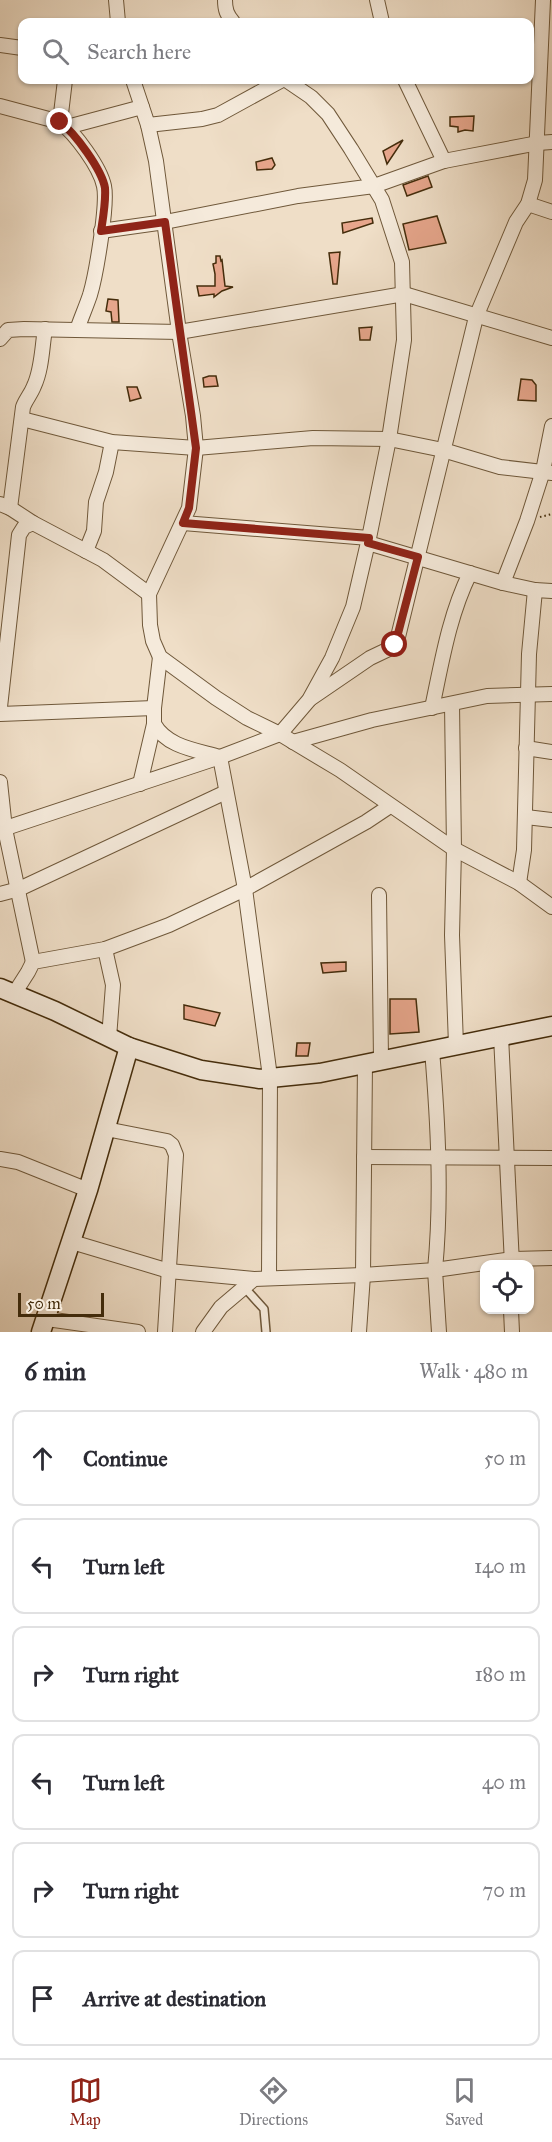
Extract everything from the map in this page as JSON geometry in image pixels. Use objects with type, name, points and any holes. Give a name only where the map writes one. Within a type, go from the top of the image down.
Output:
[{"type":"main road","points":[[7,991],[129,1047],[201,1070],[260,1079],[320,1073],[552,1026]]},
{"type":"main road","points":[[44,1325],[88,1190],[129,1047]]},
{"type":"street","points":[[116,0],[118,18]]},
{"type":"street","points":[[225,0],[230,18]]},
{"type":"street","points":[[377,0],[379,18]]},
{"type":"street","points":[[309,700],[370,658],[395,645],[468,358],[476,317],[516,222],[528,204],[545,143],[546,4]]},
{"type":"street","points":[[0,45],[18,47]]},
{"type":"street","points":[[65,84],[64,124],[99,171],[105,188],[101,231],[90,295],[77,330]]},
{"type":"street","points":[[134,84],[148,125],[156,161],[196,448],[189,508],[149,594],[150,625],[153,641],[160,657],[247,718],[280,734],[340,770],[454,849],[519,883],[552,907]]},
{"type":"street","points":[[148,125],[218,115],[276,84]]},
{"type":"street","points":[[3,830],[220,757],[280,734],[309,700],[332,658],[353,607],[369,540],[404,340],[402,262],[382,200],[374,186],[328,114],[311,97],[290,84]]},
{"type":"street","points":[[407,84],[444,161]]},
{"type":"street","points":[[0,106],[64,124],[142,107]]},
{"type":"street","points":[[101,231],[165,222],[298,196],[374,186],[444,161],[545,143]]},
{"type":"street","points":[[528,204],[552,212]]},
{"type":"street","points":[[0,339],[8,330],[179,332],[404,294],[552,338]]},
{"type":"street","points":[[45,329],[38,377],[22,407],[22,420],[5,506],[33,524],[103,560],[149,594]]},
{"type":"street","points":[[22,420],[112,442],[196,448],[313,438],[388,439],[443,450],[500,467],[547,472]]},
{"type":"street","points":[[503,583],[547,472],[552,426]]},
{"type":"street","points":[[86,551],[94,531],[96,502],[106,472],[112,442]]},
{"type":"street","points":[[183,523],[369,540],[503,583],[552,591]]},
{"type":"street","points":[[0,707],[19,535],[24,527],[33,524]]},
{"type":"street","points":[[432,708],[452,616],[470,573]]},
{"type":"street","points":[[519,883],[526,817],[529,654],[535,590]]},
{"type":"street","points":[[140,784],[154,724],[160,657]]},
{"type":"street","points":[[293,742],[372,720],[487,696],[552,694]]},
{"type":"street","points":[[452,704],[454,849],[452,935],[456,1045]]},
{"type":"street","points":[[0,714],[154,708]]},
{"type":"street","points":[[154,724],[159,733],[170,742],[220,757]]},
{"type":"street","points":[[526,748],[552,752]]},
{"type":"street","points":[[220,757],[245,888],[270,1077],[269,1277]]},
{"type":"street","points":[[0,782],[3,830],[19,889],[33,963],[28,972],[7,991]]},
{"type":"street","points":[[0,894],[19,889],[226,792]]},
{"type":"street","points":[[33,963],[105,949],[169,925],[245,888],[366,822],[390,806]]},
{"type":"street","points":[[526,817],[552,820]]},
{"type":"street","points":[[359,1332],[363,1275],[364,1157],[373,1062],[379,895]]},
{"type":"street","points":[[105,949],[113,985],[109,1038]]},
{"type":"street","points":[[501,1036],[512,1260]]},
{"type":"street","points":[[432,1050],[439,1130],[438,1239],[435,1270],[439,1332]]},
{"type":"street","points":[[106,1129],[167,1141],[172,1145],[176,1155],[165,1332]]},
{"type":"street","points":[[364,1157],[552,1158]]},
{"type":"street","points":[[0,1160],[18,1162],[88,1190]]},
{"type":"street","points":[[72,1242],[169,1270],[249,1283]]},
{"type":"street","points":[[528,1260],[552,1257]]},
{"type":"street","points":[[203,1332],[221,1307],[249,1283],[269,1277],[363,1275],[480,1265]]},
{"type":"street","points":[[511,1314],[512,1332]]},
{"type":"street","points":[[44,1325],[138,1332]]},
{"type":"lane","points":[[249,1283],[264,1309],[266,1332]]},
{"type":"building","points":[[474,116],[473,131],[458,132],[458,127],[450,126],[450,117]]},
{"type":"building","points":[[403,140],[387,164],[383,151]]},
{"type":"building","points":[[272,158],[275,165],[272,169],[257,170],[256,162]]},
{"type":"building","points":[[428,176],[432,187],[407,196],[403,185]]},
{"type":"building","points":[[437,216],[446,243],[409,250],[403,224]]},
{"type":"building","points":[[372,218],[373,223],[343,233],[342,223]]},
{"type":"building","points":[[340,252],[337,284],[333,284],[329,253]]},
{"type":"building","points":[[216,256],[220,256],[222,260],[225,286],[233,287],[214,297],[214,294],[199,296],[197,286],[215,286],[213,264],[216,263]]},
{"type":"building","points":[[108,299],[118,300],[119,322],[112,322],[111,312],[106,311]]},
{"type":"building","points":[[372,327],[370,340],[360,340],[359,328]]},
{"type":"building","points":[[216,376],[218,386],[204,387],[203,378]]},
{"type":"building","points":[[521,379],[532,380],[536,385],[536,401],[518,400]]},
{"type":"building","points":[[127,387],[137,387],[141,398],[130,401]]},
{"type":"building","points":[[346,962],[346,971],[323,973],[321,963]]},
{"type":"building","points":[[390,999],[416,999],[419,1032],[390,1034]]},
{"type":"building","points":[[184,1005],[220,1013],[215,1026],[184,1019]]},
{"type":"building","points":[[297,1043],[310,1043],[308,1056],[296,1056]]},
{"type":"route","points":[[60,122],[67,127],[99,171],[105,188],[101,231],[165,222],[196,448],[189,508],[183,523],[320,532],[369,538],[368,543],[418,557],[395,645]]}]
